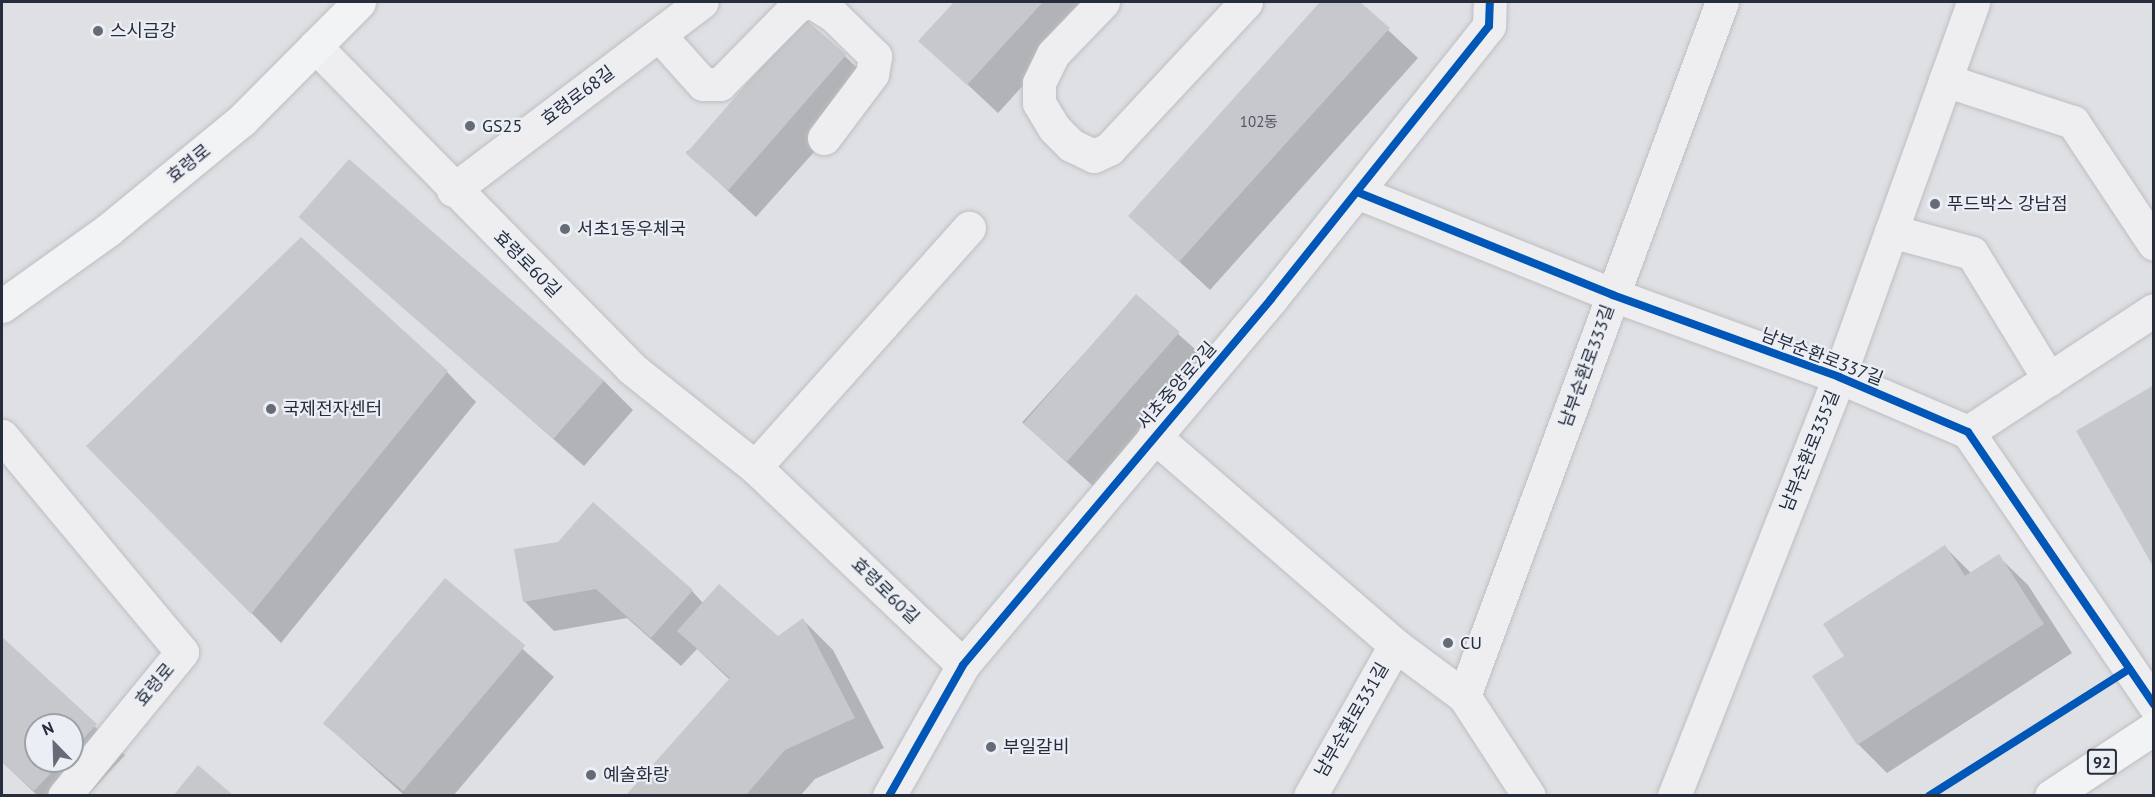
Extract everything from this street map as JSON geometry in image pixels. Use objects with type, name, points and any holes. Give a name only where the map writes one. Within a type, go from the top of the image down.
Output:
[{"type":"main road","name":"효령로","points":[[2,306],[108,230],[242,120],[359,2]]},
{"type":"main road","name":"92","points":[[2051,795],[2154,728]]},
{"type":"street","name":"효령로68길","points":[[453,190],[702,2]]},
{"type":"street","points":[[659,35],[703,84],[720,84],[797,6],[810,2],[833,15],[875,56],[872,74],[824,138]]},
{"type":"street","points":[[1103,2],[1053,54],[1039,83],[1040,104],[1054,128],[1071,145],[1094,156],[1109,149],[1246,2]]},
{"type":"street","name":"서초중앙로2길","points":[[889,795],[963,665],[1357,192],[1489,26],[1490,2]]},
{"type":"street","name":"남부순환로333길","points":[[1464,696],[1722,2]]},
{"type":"street","name":"남부순환로335길","points":[[1674,795],[1839,377],[1973,2]]},
{"type":"street","name":"효령로60길","points":[[315,46],[453,190],[631,368],[754,467],[963,665]]},
{"type":"street","points":[[1945,80],[2073,122],[2154,244]]},
{"type":"street","name":"남부순환로337길","points":[[1357,192],[1613,296],[1839,377],[1968,432]]},
{"type":"street","points":[[754,467],[969,228]]},
{"type":"street","points":[[1892,231],[1972,253],[2049,379]]},
{"type":"street","points":[[2154,310],[1968,432],[2154,705]]},
{"type":"street","name":"효령로","points":[[2,436],[182,652],[64,795]]},
{"type":"street","points":[[1154,436],[1395,645],[1464,696],[1529,795]]},
{"type":"street","name":"남부순환로331길","points":[[1310,795],[1395,645]]},
{"type":"building","points":[[954,2],[1043,2],[967,85],[918,41]]},
{"type":"building","points":[[1320,2],[1360,2],[1390,28],[1179,262],[1128,216]]},
{"type":"building","points":[[804,18],[846,55],[728,191],[686,154]]},
{"type":"building","points":[[349,159],[604,381],[554,439],[298,217]]},
{"type":"building","name":"국제전자센터","points":[[301,237],[448,371],[251,614],[86,446]]},
{"type":"building","points":[[1136,294],[1180,332],[1067,462],[1023,424]]},
{"type":"building","points":[[2154,385],[2154,568],[2076,431]]},
{"type":"building","points":[[593,502],[693,590],[651,638],[596,589],[523,602],[514,549],[558,542]]},
{"type":"building","points":[[1945,545],[1965,576],[1999,554],[2044,624],[1857,745],[1812,676],[1844,656],[1823,624]]},
{"type":"building","points":[[445,578],[525,645],[403,791],[323,724]]},
{"type":"building","points":[[719,584],[778,636],[803,618],[855,718],[785,750],[745,796],[625,796],[730,678],[677,631]]},
{"type":"building","points":[[2,637],[97,724],[84,738],[84,713],[24,713],[24,773],[51,773],[34,791],[2,762]]},
{"type":"building","points":[[198,765],[234,796],[173,796]]},
{"type":"cycle path","points":[[889,796],[963,665],[1271,299],[1489,26],[1490,2]]},
{"type":"cycle path","points":[[1357,192],[1613,295],[1839,377],[1968,432],[2154,705]]},
{"type":"cycle path","points":[[1929,796],[2129,669]]},
{"type":"place","name":"스시금강","points":[[98,31]]},
{"type":"place","name":"GS25","points":[[470,126]]},
{"type":"place","name":"푸드박스 강남점","points":[[1935,204]]},
{"type":"place","name":"서초1동우체국","points":[[565,229]]},
{"type":"place","name":"국제전자센터","points":[[271,409]]},
{"type":"place","name":"CU","points":[[1448,643]]},
{"type":"place","name":"부일갈비","points":[[991,747]]},
{"type":"place","name":"예술화랑","points":[[591,775]]}]
